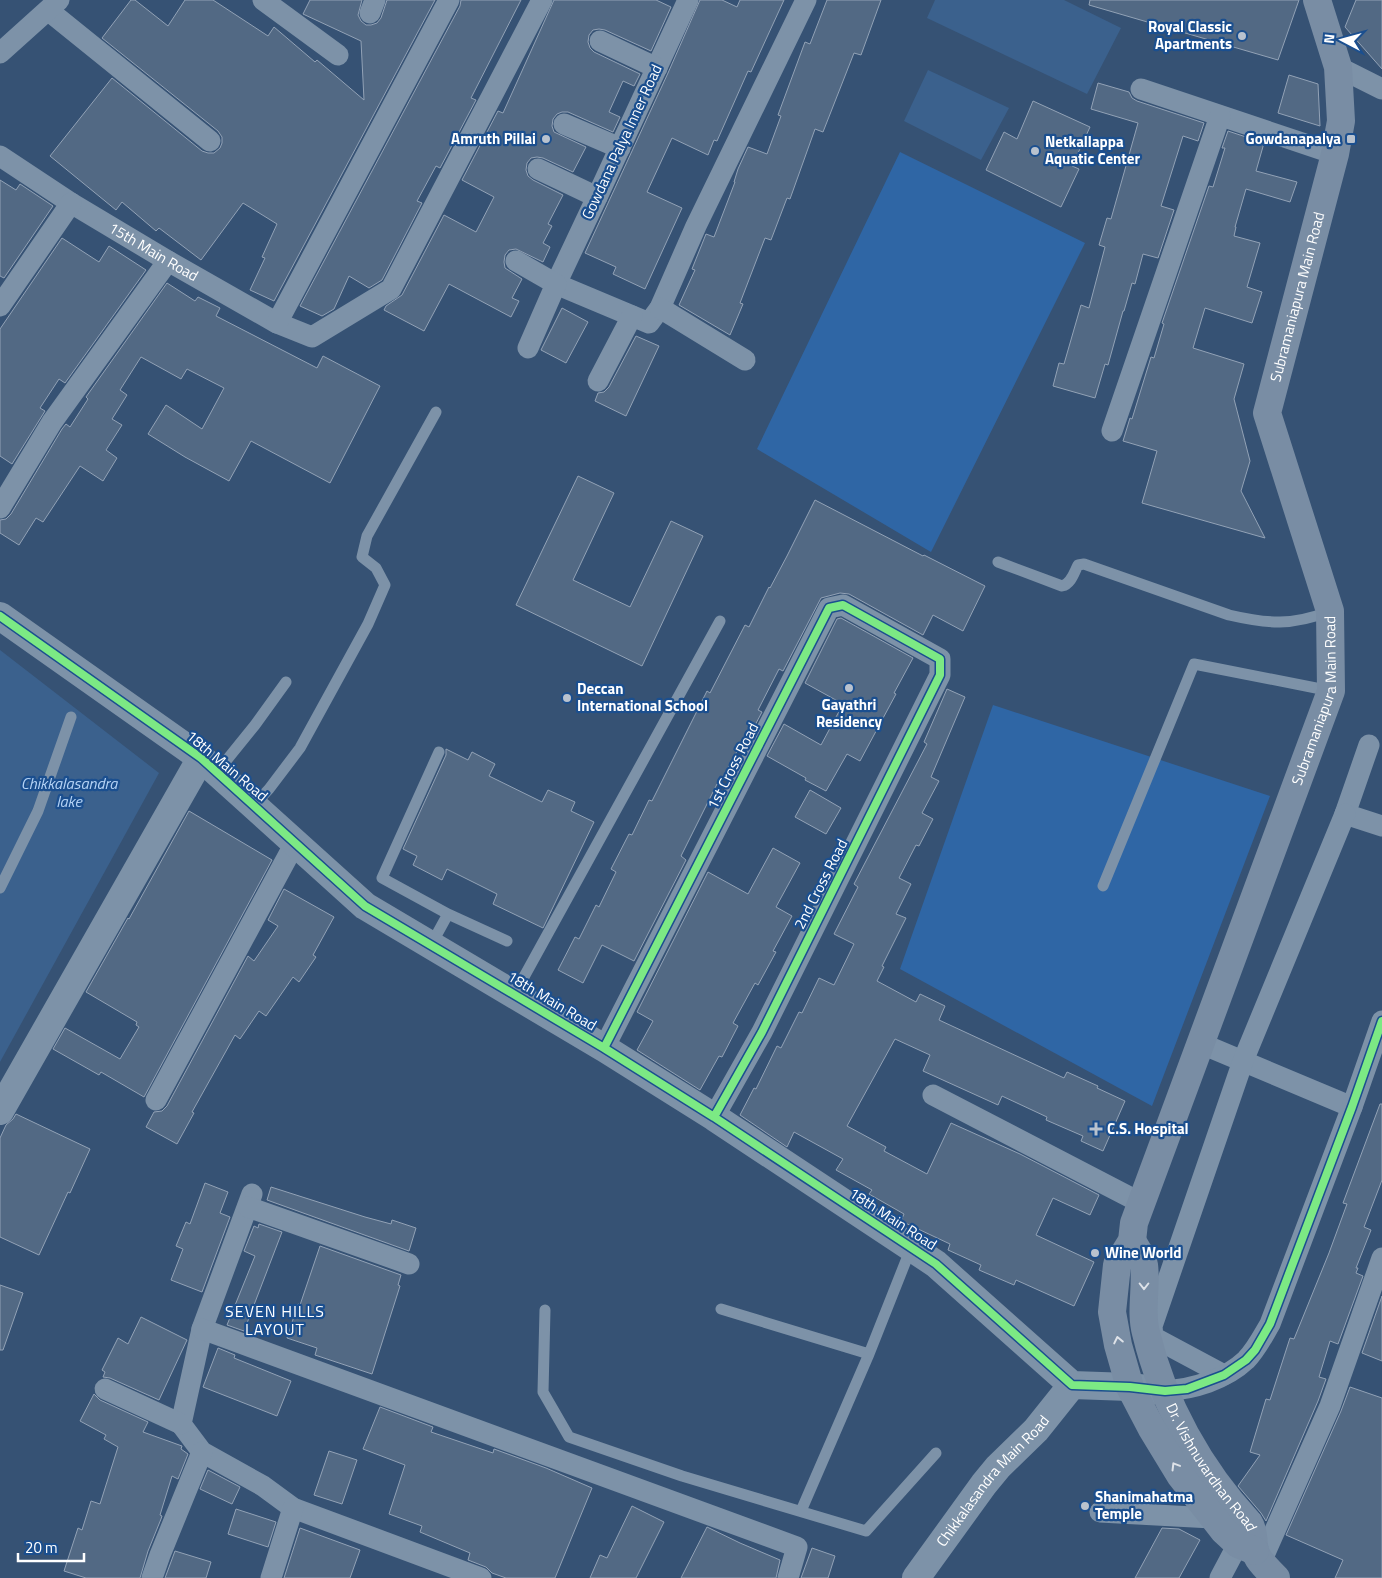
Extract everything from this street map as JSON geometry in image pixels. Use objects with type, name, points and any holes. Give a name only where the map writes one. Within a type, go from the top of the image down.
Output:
[{"type":"main road","name":"Subramaniapura Main Road","points":[[1130,1387],[1118,1345],[1112,1312],[1117,1265],[1132,1241],[1134,1224],[1143,1204],[1331,691],[1330,611],[1267,413],[1341,121],[1338,67],[1317,0]]},
{"type":"main road","name":"Dr. Vishnuvardhan Road","points":[[1132,1241],[1144,1263],[1145,1332],[1165,1391],[1206,1471],[1254,1531],[1257,1559]]},
{"type":"main road","name":"Dr. Vishnuvardhan Road","points":[[1130,1387],[1180,1476],[1212,1518],[1257,1559]]},
{"type":"street","points":[[264,0],[338,55]]},
{"type":"street","points":[[278,323],[449,0]]},
{"type":"street","name":"15th Main Road","points":[[0,156],[71,203],[168,261],[278,323],[312,337],[391,289],[542,0]]},
{"type":"street","name":"Gowdana Palya Inner Road","points":[[528,348],[688,0]]},
{"type":"street","points":[[516,261],[556,284],[649,323],[660,308],[696,226],[806,0]]},
{"type":"street","points":[[0,53],[54,6],[210,141]]},
{"type":"street","points":[[600,40],[657,68]]},
{"type":"street","points":[[1338,67],[1382,89]]},
{"type":"street","points":[[1141,89],[1334,154]]},
{"type":"street","points":[[1112,431],[1220,116]]},
{"type":"street","points":[[564,124],[620,148]]},
{"type":"street","points":[[538,169],[597,197]]},
{"type":"street","points":[[0,306],[71,203]]},
{"type":"street","points":[[0,508],[52,422],[168,261]]},
{"type":"street","points":[[660,308],[745,360]]},
{"type":"street","points":[[598,381],[632,316]]},
{"type":"street","name":"1st Cross Road","points":[[604,1048],[829,608],[843,605],[940,659]]},
{"type":"street","name":"18th Main Road","points":[[0,616],[209,765],[365,906],[604,1048],[714,1117],[911,1247],[936,1264],[1072,1385]]},
{"type":"street","name":"2nd Cross Road","points":[[714,1117],[762,1032],[940,675],[940,659]]},
{"type":"street","points":[[1224,1376],[1153,1337],[1152,1326],[1243,1061],[1345,814],[1369,744]]},
{"type":"street","points":[[0,1111],[209,765]]},
{"type":"street","points":[[1345,814],[1382,826]]},
{"type":"street","points":[[156,1100],[295,843]]},
{"type":"street","points":[[1072,1385],[1130,1387],[1165,1391],[1187,1390],[1224,1376],[1246,1360],[1255,1350],[1270,1324],[1352,1107],[1382,1021]]},
{"type":"street","points":[[1202,1044],[1352,1107]]},
{"type":"street","points":[[933,1095],[1143,1204]]},
{"type":"street","points":[[181,1424],[202,1329],[250,1201],[409,1264]]},
{"type":"street","points":[[1220,1578],[1257,1559],[1330,1406],[1382,1258]]},
{"type":"street","points":[[202,1329],[797,1547],[788,1578]]},
{"type":"street","name":"Chikkalasandra Main Road","points":[[916,1578],[984,1484],[998,1467],[1036,1430],[1072,1385]]},
{"type":"street","points":[[105,1389],[181,1424],[202,1452],[263,1486],[293,1508],[481,1578]]},
{"type":"street","points":[[152,1578],[202,1452]]},
{"type":"street","points":[[271,1578],[293,1508]]},
{"type":"street","points":[[1100,1512],[1212,1518]]},
{"type":"lane","points":[[254,806],[300,748],[368,624],[385,585],[376,568],[362,557],[366,536],[436,412]]},
{"type":"lane","points":[[998,562],[1062,586],[1070,581],[1078,566],[1084,564],[1248,620],[1283,623],[1309,619],[1330,611]]},
{"type":"lane","points":[[514,995],[720,621]]},
{"type":"lane","points":[[1103,886],[1194,664],[1331,691]]},
{"type":"lane","points":[[209,765],[255,725],[286,682]]},
{"type":"lane","points":[[0,888],[38,811],[71,718]]},
{"type":"lane","points":[[439,752],[382,878],[448,914],[507,941]]},
{"type":"lane","points":[[431,944],[448,914]]},
{"type":"lane","points":[[801,1512],[869,1354],[911,1247]]},
{"type":"lane","points":[[721,1309],[869,1354]]},
{"type":"lane","points":[[545,1310],[543,1392],[569,1437],[682,1476],[866,1531],[936,1454]]},
{"type":"shaded area","points":[[900,152],[1085,243],[931,552],[757,449]]},
{"type":"shaded area","points":[[993,705],[1270,796],[1152,1106],[900,969]]},
{"type":"water","points":[[935,0],[1064,0],[1121,28],[1087,94],[927,18]]},
{"type":"water","points":[[928,70],[1009,108],[981,160],[904,121]]},
{"type":"water","name":"Chikkalasandra lake","points":[[0,650],[159,773],[0,1062]]},
{"type":"building","points":[[131,0],[135,0],[168,26],[185,0],[213,0],[268,36],[274,27],[364,100],[361,41],[303,14],[310,0],[362,0],[358,15],[366,25],[371,25],[377,23],[381,18],[387,0],[435,0],[274,301],[250,290],[265,258],[262,257],[277,224],[243,203],[201,260],[159,228],[156,231],[122,202],[116,210],[50,156],[112,78],[202,151],[214,153],[220,148],[222,137],[218,131],[102,38]]},
{"type":"building","points":[[461,0],[521,0],[471,98],[476,100],[440,168],[436,166],[417,201],[422,203],[382,280],[369,288],[349,276],[334,309],[322,316],[300,306],[460,6]]},
{"type":"building","points":[[554,0],[656,0],[671,7],[651,51],[605,30],[593,30],[589,35],[588,42],[594,52],[640,74],[634,86],[623,81],[609,112],[620,117],[613,132],[568,112],[557,114],[553,119],[552,126],[554,132],[586,147],[573,172],[543,158],[531,158],[527,163],[526,170],[528,176],[563,195],[548,224],[552,226],[543,243],[550,247],[543,262],[516,249],[509,250],[505,255],[505,268],[522,279],[512,298],[519,301],[511,317],[449,284],[424,331],[384,310],[386,306],[402,295],[444,215],[476,232],[494,197],[462,180],[498,111],[503,113]]},
{"type":"building","points":[[700,0],[722,0],[737,7],[740,0],[784,0],[751,72],[748,71],[717,141],[714,140],[708,155],[672,138],[647,192],[682,208],[645,289],[613,274],[616,267],[585,253]]},
{"type":"building","points":[[827,0],[881,0],[861,55],[854,53],[823,132],[815,129],[790,199],[787,198],[771,240],[765,238],[740,303],[743,304],[730,335],[679,305],[695,270],[692,269],[706,234],[714,237],[738,169],[748,147],[767,154],[781,116],[778,115],[805,42],[810,44]]},
{"type":"building","name":"Royal Classic Apartments","points":[[1090,0],[1299,0],[1278,60],[1089,5]]},
{"type":"building","points":[[1356,0],[1382,0],[1382,69],[1345,27]]},
{"type":"building","points":[[1289,75],[1318,84],[1320,126],[1278,113]]},
{"type":"building","points":[[1098,83],[1129,92],[1132,98],[1137,101],[1204,123],[1198,141],[1183,136],[1161,206],[1174,210],[1158,258],[1143,254],[1135,284],[1132,283],[1123,311],[1108,365],[1105,364],[1095,398],[1053,386],[1059,363],[1064,364],[1081,305],[1089,308],[1105,247],[1099,245],[1107,218],[1111,219],[1138,123],[1091,109]]},
{"type":"building","points":[[1033,101],[1090,127],[1072,166],[1079,169],[1061,207],[986,170],[1004,132],[1017,139]]},
{"type":"building","points":[[1228,131],[1264,143],[1256,171],[1297,182],[1290,202],[1246,189],[1234,236],[1260,243],[1247,287],[1262,292],[1252,323],[1205,308],[1193,348],[1244,364],[1234,399],[1250,461],[1241,491],[1265,538],[1142,503],[1157,451],[1123,441],[1130,418],[1132,419],[1151,357],[1154,358],[1164,324],[1162,323],[1209,186],[1213,187],[1225,148],[1222,148]]},
{"type":"building","points":[[0,180],[16,190],[20,184],[53,206],[4,278],[0,276]]},
{"type":"building","points":[[62,238],[99,262],[109,246],[146,270],[65,383],[59,379],[40,408],[45,411],[12,464],[0,456],[0,329]]},
{"type":"building","points":[[167,283],[195,301],[198,297],[220,308],[216,316],[317,368],[323,356],[380,386],[330,483],[251,441],[229,481],[148,434],[166,405],[202,429],[224,388],[187,369],[181,379],[141,357],[120,390],[127,395],[112,419],[122,425],[106,450],[117,458],[103,481],[80,466],[43,522],[36,518],[19,545],[0,533],[0,520],[6,519],[11,514],[62,429],[66,424],[70,427],[88,399],[86,397]]},
{"type":"building","points":[[562,308],[588,322],[566,363],[541,350]]},
{"type":"building","points":[[636,336],[659,346],[626,416],[595,401],[598,393],[604,392],[609,387]]},
{"type":"building","points":[[578,476],[614,493],[573,580],[630,607],[671,521],[703,536],[642,666],[516,605]]},
{"type":"building","points":[[815,500],[985,586],[963,631],[933,615],[923,635],[849,594],[840,593],[821,598],[783,671],[779,669],[758,710],[762,712],[745,744],[742,742],[719,785],[717,784],[681,856],[686,860],[634,961],[602,945],[583,983],[558,970],[575,937],[579,939],[596,905],[599,907],[616,872],[611,869],[629,834],[632,835],[649,800],[652,801],[707,691],[710,693],[745,625],[749,627]]},
{"type":"building","points":[[841,618],[913,658],[860,761],[847,754],[826,791],[767,756],[784,724],[821,745],[843,704],[805,683],[837,619]]},
{"type":"building","points":[[947,689],[965,697],[931,777],[939,781],[922,813],[933,819],[919,846],[916,845],[899,878],[911,884],[896,914],[906,918],[882,966],[884,967],[877,981],[916,1002],[920,994],[945,1006],[939,1020],[1064,1078],[1067,1072],[1125,1101],[1103,1151],[1081,1141],[1083,1136],[1046,1120],[1047,1117],[1002,1096],[998,1105],[923,1071],[930,1055],[895,1039],[847,1126],[886,1147],[884,1151],[927,1174],[951,1123],[1020,1154],[1099,1195],[1090,1215],[1053,1198],[1036,1235],[1094,1262],[1074,1306],[1016,1280],[1014,1285],[979,1270],[981,1265],[948,1250],[950,1244],[901,1221],[904,1214],[869,1194],[872,1190],[836,1170],[843,1159],[794,1132],[787,1147],[740,1115],[754,1088],[756,1089],[777,1046],[781,1048],[799,1012],[802,1013],[819,978],[834,985],[854,944],[834,934],[858,887],[854,884],[927,744],[924,742]]},
{"type":"building","points":[[446,749],[468,760],[472,752],[495,764],[489,776],[542,802],[548,790],[575,802],[571,811],[594,822],[543,928],[493,904],[497,894],[447,869],[442,880],[413,865],[417,856],[403,849],[446,755]]},
{"type":"building","points":[[810,790],[841,808],[826,834],[795,817]]},
{"type":"building","points":[[189,811],[272,860],[144,1097],[101,1072],[99,1075],[53,1049],[65,1028],[120,1059],[139,1027],[136,1025],[137,1022],[86,992]]},
{"type":"building","points":[[773,848],[800,863],[776,907],[792,916],[773,951],[776,952],[758,985],[755,983],[733,1023],[738,1026],[722,1057],[719,1056],[700,1090],[637,1050],[653,1021],[637,1012],[708,872],[748,894]]},
{"type":"building","points":[[284,889],[334,917],[313,955],[316,957],[299,982],[293,977],[266,1016],[259,1011],[240,1039],[235,1035],[192,1112],[194,1113],[177,1144],[146,1127],[154,1112],[162,1111],[167,1106],[248,956],[254,961],[278,926],[268,920]]},
{"type":"building","points":[[1380,1104],[1382,1104],[1382,1180],[1364,1227],[1371,1230],[1356,1268],[1358,1268],[1356,1273],[1363,1276],[1338,1344],[1330,1341],[1319,1377],[1326,1379],[1266,1521],[1238,1486],[1260,1455],[1250,1452],[1266,1399],[1270,1400],[1290,1338],[1294,1339],[1329,1253],[1347,1204],[1343,1203]]},
{"type":"building","points":[[16,1114],[90,1149],[39,1255],[0,1237],[0,1138],[6,1125]]},
{"type":"building","points":[[205,1183],[228,1192],[220,1213],[230,1217],[202,1292],[171,1280],[183,1249],[176,1246],[186,1222],[190,1224]]},
{"type":"building","points":[[271,1187],[365,1217],[391,1224],[392,1220],[416,1228],[409,1251],[267,1200]]},
{"type":"building","points":[[259,1224],[282,1232],[244,1331],[227,1325],[255,1256],[244,1251],[254,1226],[258,1228]]},
{"type":"building","points":[[320,1246],[401,1275],[398,1285],[400,1286],[372,1374],[315,1355],[317,1348],[287,1338]]},
{"type":"building","points":[[0,1285],[23,1293],[3,1350],[0,1350]]},
{"type":"building","points":[[1382,1296],[1382,1361],[1362,1353]]},
{"type":"building","points":[[141,1317],[187,1340],[159,1400],[110,1378],[103,1377],[105,1372],[102,1370],[118,1338],[128,1344]]},
{"type":"building","points":[[218,1348],[235,1355],[234,1358],[291,1381],[277,1416],[203,1387]]},
{"type":"building","points":[[1350,1387],[1382,1398],[1382,1578],[1335,1578],[1343,1560],[1286,1535]]},
{"type":"building","points":[[94,1394],[100,1400],[148,1422],[143,1432],[182,1446],[181,1449],[188,1454],[178,1479],[172,1476],[160,1515],[162,1516],[140,1578],[86,1578],[64,1571],[78,1528],[82,1530],[91,1501],[100,1504],[118,1447],[104,1439],[106,1435],[80,1421]]},
{"type":"building","points":[[380,1407],[433,1427],[431,1432],[493,1453],[494,1449],[546,1468],[592,1488],[555,1578],[506,1578],[492,1573],[486,1567],[468,1560],[470,1553],[420,1532],[422,1526],[389,1514],[405,1465],[363,1449]]},
{"type":"building","points":[[329,1451],[357,1460],[342,1504],[314,1495]]},
{"type":"building","points":[[208,1470],[240,1487],[232,1504],[200,1489]]},
{"type":"building","points":[[632,1506],[664,1522],[636,1578],[590,1578],[600,1555],[607,1558]]},
{"type":"building","points":[[236,1509],[276,1522],[268,1547],[228,1534]]},
{"type":"building","points":[[707,1527],[780,1560],[776,1578],[681,1578]]},
{"type":"building","points":[[300,1528],[360,1550],[350,1578],[284,1578]]},
{"type":"building","points":[[1162,1528],[1179,1529],[1200,1540],[1179,1578],[1135,1578]]},
{"type":"building","points":[[812,1548],[835,1556],[828,1578],[801,1578]]},
{"type":"building","points":[[175,1551],[211,1562],[206,1578],[165,1578]]},
{"type":"cycle path","points":[[604,1048],[829,608],[843,605],[940,659],[940,675],[762,1032],[714,1117]]},
{"type":"cycle path","points":[[0,616],[201,758],[365,906],[604,1048],[714,1117],[936,1264],[1072,1385],[1130,1387],[1165,1391],[1187,1389],[1224,1375],[1246,1360],[1255,1350],[1270,1324],[1352,1107],[1382,1021]]},
{"type":"place","name":"Royal Classic Apartments","points":[[1242,36]]},
{"type":"place","name":"Amruth Pillai","points":[[546,139]]},
{"type":"place","name":"Gowdanapalya","points":[[1351,139]]},
{"type":"place","name":"Netkallappa Aquatic Center","points":[[1035,151]]},
{"type":"place","name":"Gayathri Residency","points":[[849,688]]},
{"type":"place","name":"Deccan International School","points":[[567,698]]},
{"type":"place","name":"C.S. Hospital","points":[[1096,1129]]},
{"type":"place","name":"Wine World","points":[[1095,1253]]},
{"type":"place","name":"Shanimahatma Temple","points":[[1085,1506]]},
{"type":"district","name":"SEVEN HILLS LAYOUT","points":[[275,1320]]}]
